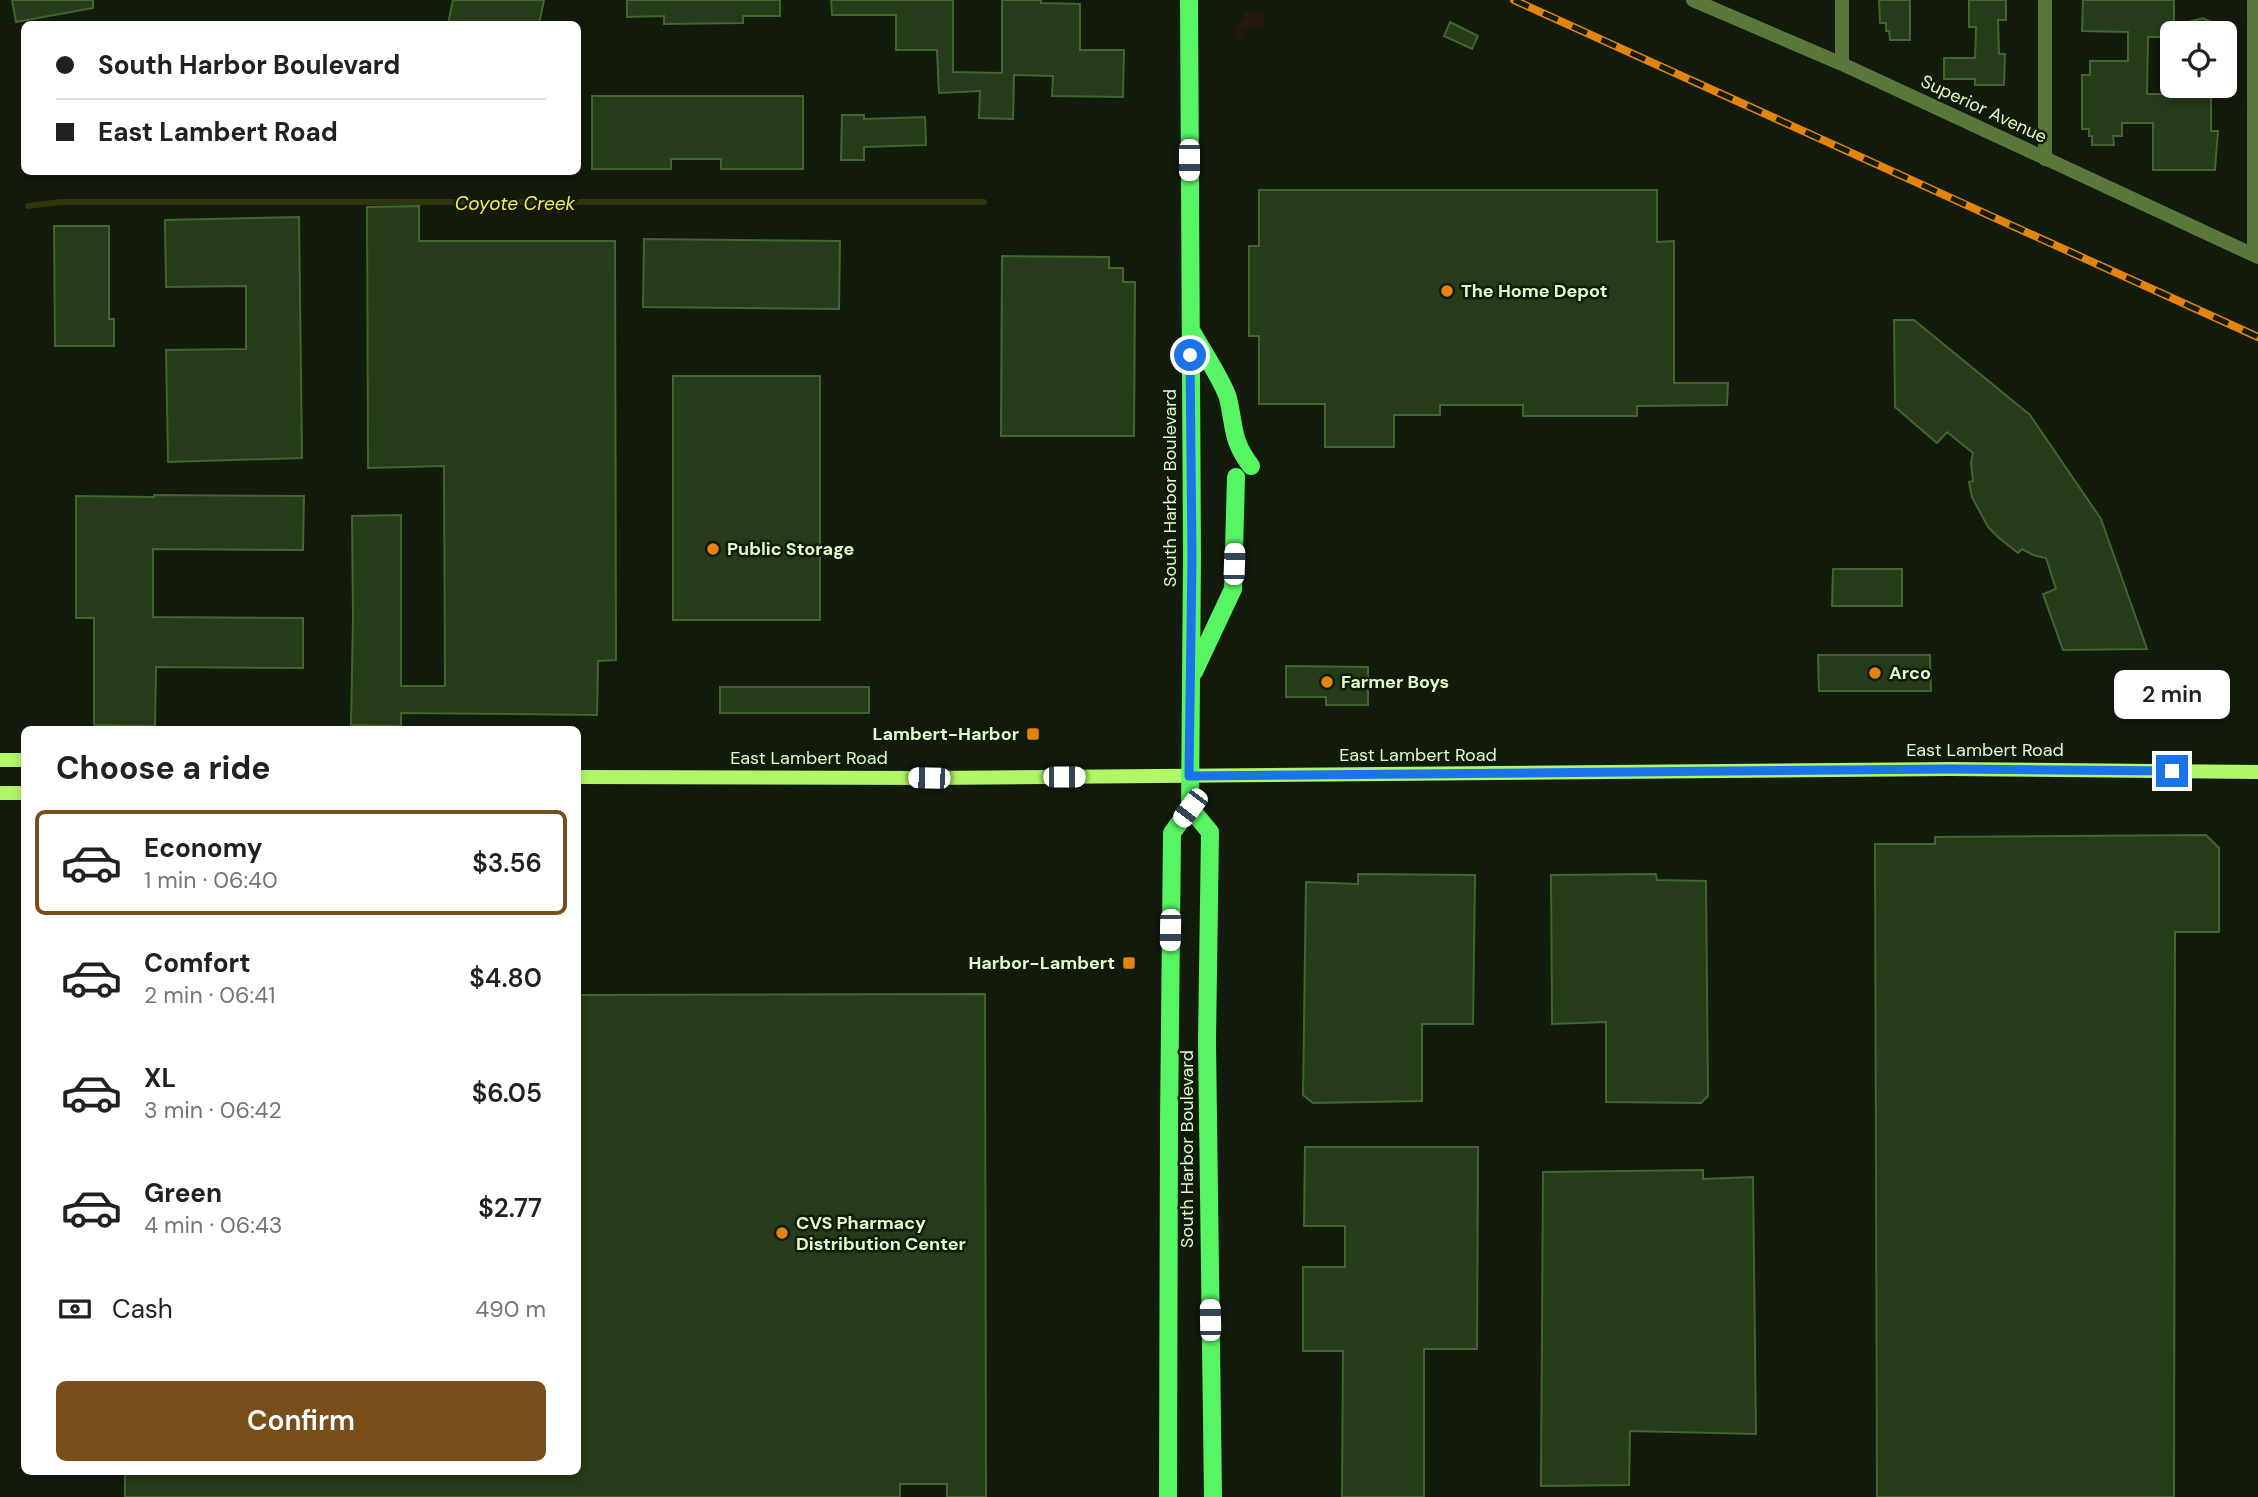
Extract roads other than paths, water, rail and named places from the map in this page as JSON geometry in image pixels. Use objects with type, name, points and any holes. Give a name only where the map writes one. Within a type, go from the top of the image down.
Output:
[{"type":"main road","name":"South Harbor Boulevard","points":[[1168,1497],[1172,833],[1190,808],[1192,557],[1189,0]]},
{"type":"main road","points":[[1190,328],[1227,397],[1240,452],[1251,466]]},
{"type":"main road","points":[[1191,678],[1233,589],[1236,477]]},
{"type":"main road","points":[[0,760],[21,760]]},
{"type":"main road","name":"East Lambert Road","points":[[581,777],[943,778],[1951,769],[2258,772]]},
{"type":"main road","points":[[0,793],[21,793]]},
{"type":"main road","name":"South Harbor Boulevard","points":[[1190,808],[1210,832],[1207,1054],[1213,1497]]},
{"type":"street","name":"Superior Avenue","points":[[1693,0],[1842,64],[2256,256]]},
{"type":"street","points":[[1842,0],[1842,64]]},
{"type":"street","points":[[2045,0],[2045,159]]},
{"type":"street","points":[[2254,0],[2256,256]]},
{"type":"waterway","name":"Coyote Creek","points":[[28,206],[61,202],[984,202]]},
{"type":"railway","points":[[1514,0],[2258,337]]},
{"type":"place","name":"The Home Depot","points":[[1447,291]]},
{"type":"place","name":"Public Storage","points":[[713,549]]},
{"type":"place","name":"Arco","points":[[1875,673]]},
{"type":"place","name":"Farmer Boys","points":[[1327,682]]},
{"type":"place","name":"Lambert-Harbor","points":[[1033,734]]},
{"type":"place","name":"Harbor-Lambert","points":[[1129,963]]},
{"type":"place","name":"CVS Pharmacy Distribution Center","points":[[782,1233]]}]
